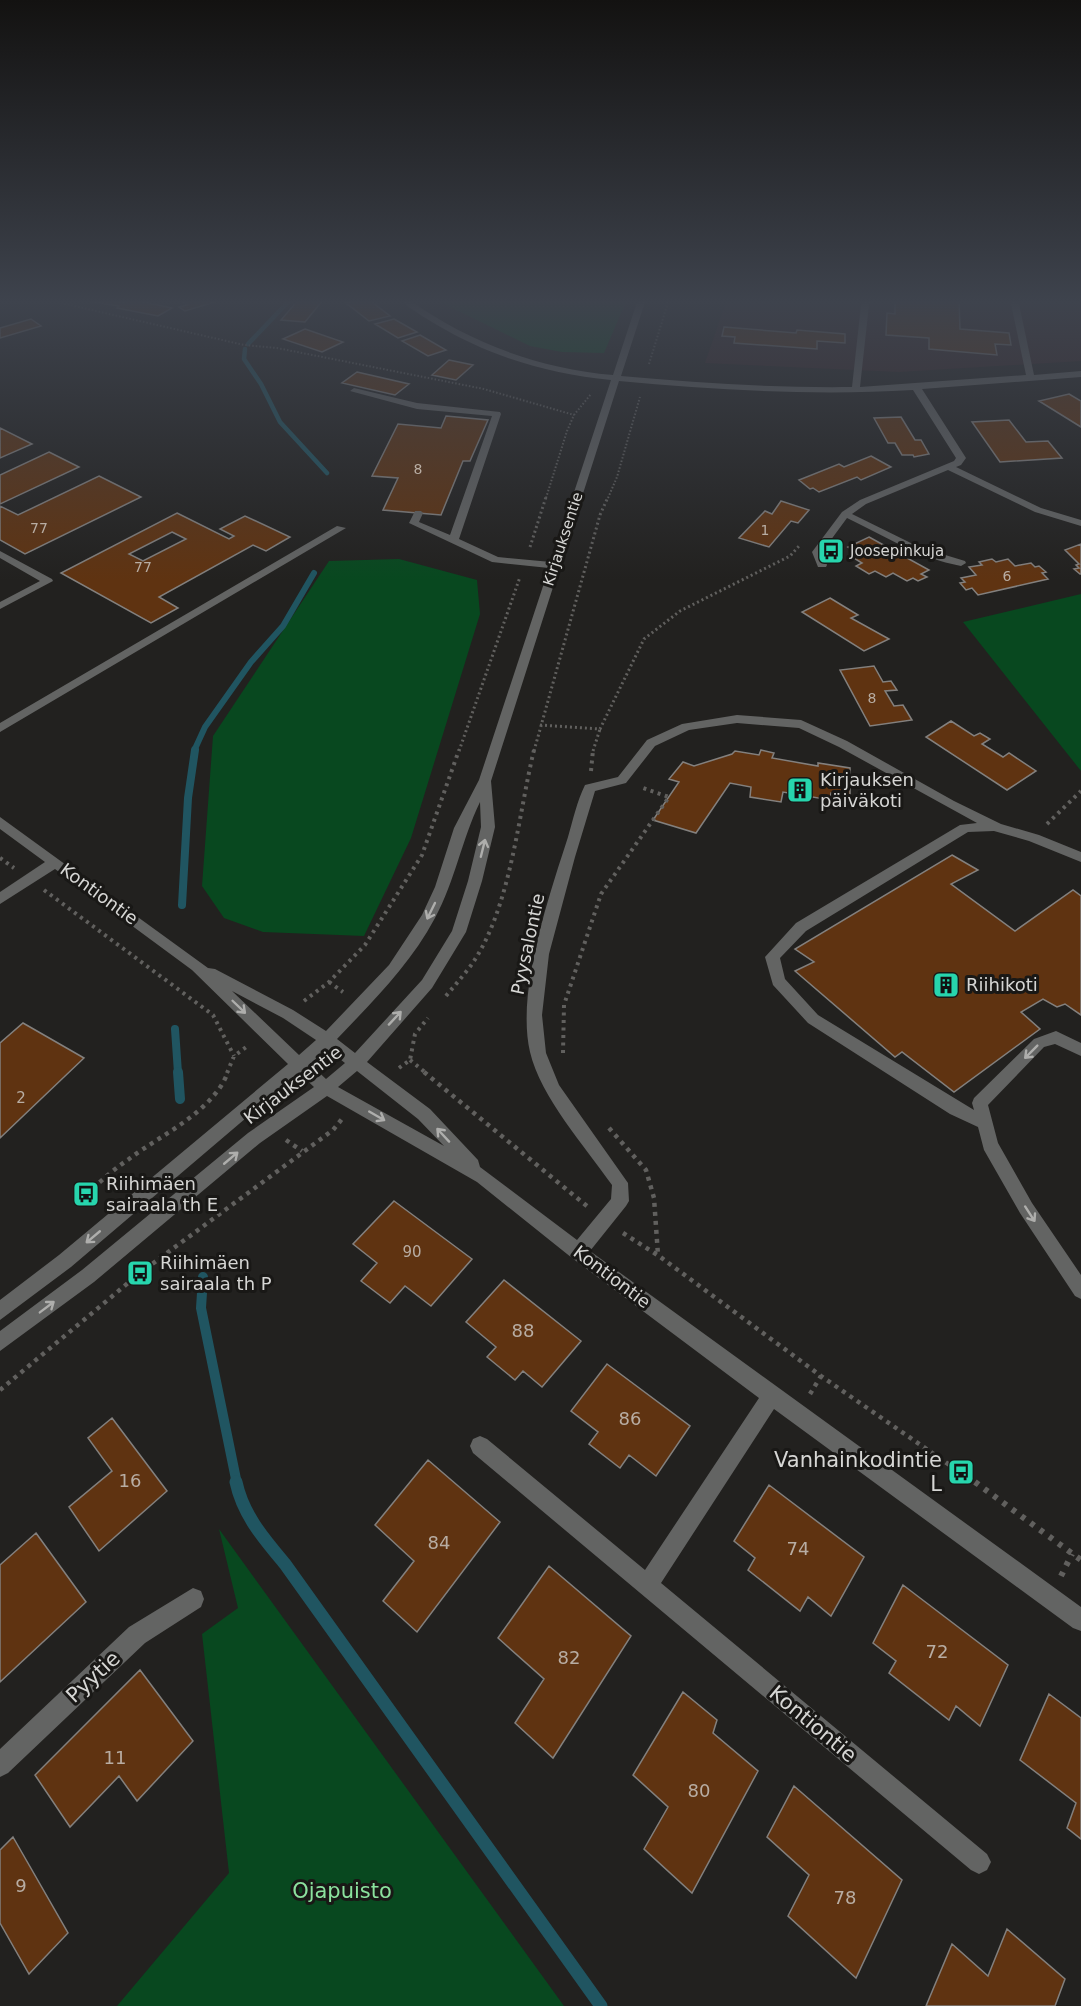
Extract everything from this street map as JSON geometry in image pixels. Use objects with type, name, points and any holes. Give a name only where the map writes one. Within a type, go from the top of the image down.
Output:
[{"type":"street","points":[[361,393],[417,406],[497,414],[453,541]]},
{"type":"street","name":"Kirjauksentie","points":[[0,1311],[100,1231],[327,1040],[394,969],[411,946],[442,887],[461,828],[485,780],[611,393]]},
{"type":"street","points":[[822,565],[817,552],[845,514],[863,502],[958,464],[961,458],[959,453],[920,393]]},
{"type":"street","points":[[949,467],[1038,510],[1081,523]]},
{"type":"street","points":[[418,513],[414,523],[496,560],[554,565]]},
{"type":"street","points":[[845,514],[875,526],[922,553],[941,561],[961,563]]},
{"type":"street","points":[[0,728],[341,528]]},
{"type":"street","points":[[0,554],[48,581],[0,606]]},
{"type":"street","points":[[622,780],[651,743],[686,727],[737,719],[801,724],[843,744],[949,804],[996,827],[1034,838],[1081,857]]},
{"type":"street","name":"Kirjauksentie","points":[[0,1342],[88,1276],[254,1138],[326,1088],[357,1062],[427,984],[459,932],[475,881],[488,827],[485,780]]},
{"type":"street","name":"Pyysalontie","points":[[578,1252],[620,1201],[620,1183],[553,1089],[538,1053],[534,1015],[542,954],[568,857],[591,788],[622,780]]},
{"type":"street","name":"Kontiontie","points":[[0,822],[197,966],[326,1088],[483,1177],[578,1252],[772,1396],[1081,1620]]},
{"type":"street","points":[[985,1123],[956,1109],[813,1019],[778,981],[772,957],[801,927],[965,828],[996,827]]},
{"type":"street","points":[[0,899],[55,862]]},
{"type":"street","name":"Kontiontie","points":[[197,966],[288,1014],[357,1062],[424,1114],[483,1177]]},
{"type":"street","points":[[1081,1050],[1056,1037],[1039,1043],[980,1103],[990,1145],[1026,1208],[1081,1290]]},
{"type":"street","points":[[646,1586],[772,1396]]},
{"type":"street","name":"Kontiontie","points":[[480,1446],[979,1862]]},
{"type":"street","name":"Pyytie","points":[[0,1765],[137,1635],[193,1599]]},
{"type":"path","points":[[497,393],[574,415]]},
{"type":"path","points":[[329,982],[365,945],[422,855],[525,564],[574,415],[590,393]]},
{"type":"path","points":[[444,998],[473,963],[493,922],[508,878],[522,801],[540,725],[600,515],[617,477],[642,393]]},
{"type":"path","points":[[566,1062],[563,1054],[564,1005],[602,894],[669,797],[591,771],[591,757],[600,729],[644,639],[680,611],[790,556],[806,539]]},
{"type":"path","points":[[540,725],[600,729]]},
{"type":"path","points":[[1034,838],[1081,791]]},
{"type":"path","points":[[0,858],[213,1015],[234,1056]]},
{"type":"path","points":[[380,1079],[410,1060],[414,1034],[429,1016]]},
{"type":"path","points":[[410,1060],[605,1221],[658,1256],[820,1376],[962,1473],[1081,1560]]},
{"type":"path","points":[[86,1194],[127,1160],[198,1111],[223,1085]]},
{"type":"path","points":[[0,1390],[140,1273],[333,1130],[356,1104]]},
{"type":"path","points":[[603,1122],[646,1170],[654,1198],[658,1256]]},
{"type":"green space","points":[[399,559],[477,580],[480,614],[411,838],[364,936],[263,932],[224,918],[202,886],[213,736],[329,561]]},
{"type":"green space","points":[[1081,594],[1081,771],[963,622]]},
{"type":"green space","name":"Ojapuisto","points":[[219,1529],[564,2006],[117,2006],[229,1873],[202,1634],[238,1608]]},
{"type":"building","points":[[1069,394],[1081,401],[1081,427],[1039,401]]},
{"type":"building","points":[[446,416],[488,420],[470,461],[463,461],[441,515],[383,510],[398,478],[372,476],[398,424],[441,428]]},
{"type":"building","points":[[901,417],[915,440],[921,440],[929,454],[914,457],[913,455],[902,455],[895,443],[888,443],[874,418]]},
{"type":"building","points":[[1009,420],[1026,442],[1048,441],[1062,458],[1000,462],[972,422]]},
{"type":"building","points":[[0,428],[32,444],[0,458]]},
{"type":"building","points":[[49,452],[79,467],[0,504],[0,475]]},
{"type":"building","points":[[871,456],[891,467],[861,480],[857,477],[819,492],[813,488],[810,489],[799,480],[839,464],[844,467]]},
{"type":"building","points":[[99,476],[141,497],[25,554],[0,540],[0,506],[18,515]]},
{"type":"building","points":[[781,501],[809,510],[798,523],[791,521],[769,547],[739,538],[765,511],[772,514]]},
{"type":"building","points":[[177,513],[229,539],[234,536],[220,529],[245,516],[290,537],[266,551],[253,545],[159,597],[178,608],[151,623],[61,573]],"holes":[[[172,532],[186,539],[143,561],[129,554]]]},
{"type":"building","points":[[869,537],[929,570],[921,574],[927,577],[918,581],[913,578],[907,581],[893,573],[886,577],[875,571],[869,574],[856,566],[862,563],[852,557],[860,554],[848,547]]},
{"type":"building","points":[[1081,544],[1080,574],[1074,569],[1079,568],[1076,565],[1079,564],[1065,550]]},
{"type":"building","points":[[992,559],[996,562],[1008,559],[1015,566],[1031,563],[1046,572],[1042,573],[1048,579],[978,595],[972,588],[966,590],[960,583],[965,582],[961,578],[976,575],[969,567],[982,565],[979,562]]},
{"type":"building","points":[[830,598],[858,615],[851,618],[889,639],[864,651],[802,612]]},
{"type":"building","points":[[874,666],[883,682],[891,681],[897,690],[885,691],[894,706],[903,705],[912,720],[870,726],[840,670]]},
{"type":"building","points":[[951,721],[974,736],[980,733],[990,739],[982,744],[1003,757],[1009,753],[1036,771],[1007,790],[926,737]]},
{"type":"building","name":"Kirjauksen päiväkoti","points":[[761,750],[774,753],[772,758],[818,766],[818,763],[850,768],[850,796],[831,793],[830,800],[783,792],[781,802],[750,797],[751,787],[730,783],[696,833],[653,820],[679,782],[669,779],[683,762],[694,766],[735,751],[759,755]]},
{"type":"building","name":"Riihikoti","points":[[952,855],[978,870],[951,884],[1015,931],[1073,890],[1081,896],[1081,1015],[1065,1004],[1057,1007],[1043,999],[1021,1012],[1040,1029],[954,1092],[902,1052],[895,1057],[795,971],[814,962],[795,949]]},
{"type":"building","points":[[23,1023],[84,1058],[0,1138],[0,1043]]},
{"type":"building","points":[[394,1201],[472,1259],[431,1306],[405,1286],[390,1303],[361,1281],[377,1263],[353,1244]]},
{"type":"building","points":[[504,1280],[581,1341],[542,1387],[523,1371],[515,1380],[487,1357],[496,1347],[466,1322]]},
{"type":"building","points":[[607,1364],[690,1426],[656,1476],[629,1455],[620,1468],[589,1444],[598,1432],[571,1411]]},
{"type":"building","points":[[112,1418],[167,1491],[99,1551],[69,1507],[112,1471],[88,1438]]},
{"type":"building","points":[[428,1460],[500,1522],[417,1632],[383,1601],[414,1561],[375,1525]]},
{"type":"building","points":[[769,1485],[864,1557],[831,1616],[808,1597],[800,1611],[748,1570],[755,1558],[734,1541]]},
{"type":"building","points":[[36,1533],[86,1602],[0,1682],[0,1565]]},
{"type":"building","points":[[549,1566],[631,1636],[553,1758],[515,1723],[544,1679],[498,1638]]},
{"type":"building","points":[[903,1585],[1008,1665],[980,1726],[956,1706],[949,1720],[889,1673],[896,1661],[873,1643]]},
{"type":"building","points":[[140,1670],[193,1741],[137,1801],[119,1776],[70,1827],[35,1775]]},
{"type":"building","points":[[683,1692],[717,1720],[713,1733],[758,1771],[692,1893],[644,1849],[668,1807],[633,1775]]},
{"type":"building","points":[[1049,1694],[1081,1718],[1081,1839],[1067,1828],[1076,1803],[1020,1760]]},
{"type":"building","points":[[794,1786],[902,1880],[856,1978],[788,1916],[809,1875],[767,1837]]},
{"type":"building","points":[[13,1837],[68,1933],[29,1974],[0,1923],[0,1850]]},
{"type":"building","points":[[1007,1929],[1065,1979],[1055,2006],[926,2006],[952,1944],[988,1976]]},
{"type":"waterway","points":[[265,393],[280,422],[327,473]]},
{"type":"waterway","points":[[194,751],[205,727],[251,662],[283,626],[314,573]]},
{"type":"waterway","points":[[182,905],[188,798],[195,750]]},
{"type":"waterway","points":[[175,1029],[178,1073]]},
{"type":"waterway","points":[[178,1072],[180,1099]]},
{"type":"waterway","points":[[203,1277],[201,1308],[237,1484]]},
{"type":"waterway","points":[[236,1482],[239,1494],[255,1526],[285,1564],[601,2006]]},
{"type":"place","name":"Joosepinkuja","points":[[831,551]]},
{"type":"place","name":"Kirjauksen päiväkoti","points":[[800,790]]},
{"type":"place","name":"Riihikoti","points":[[946,985]]},
{"type":"place","name":"Riihimäen sairaala th E","points":[[86,1194]]},
{"type":"place","name":"Riihimäen sairaala th P","points":[[140,1273]]},
{"type":"place","name":"Vanhainkodintie L","points":[[961,1472]]}]
